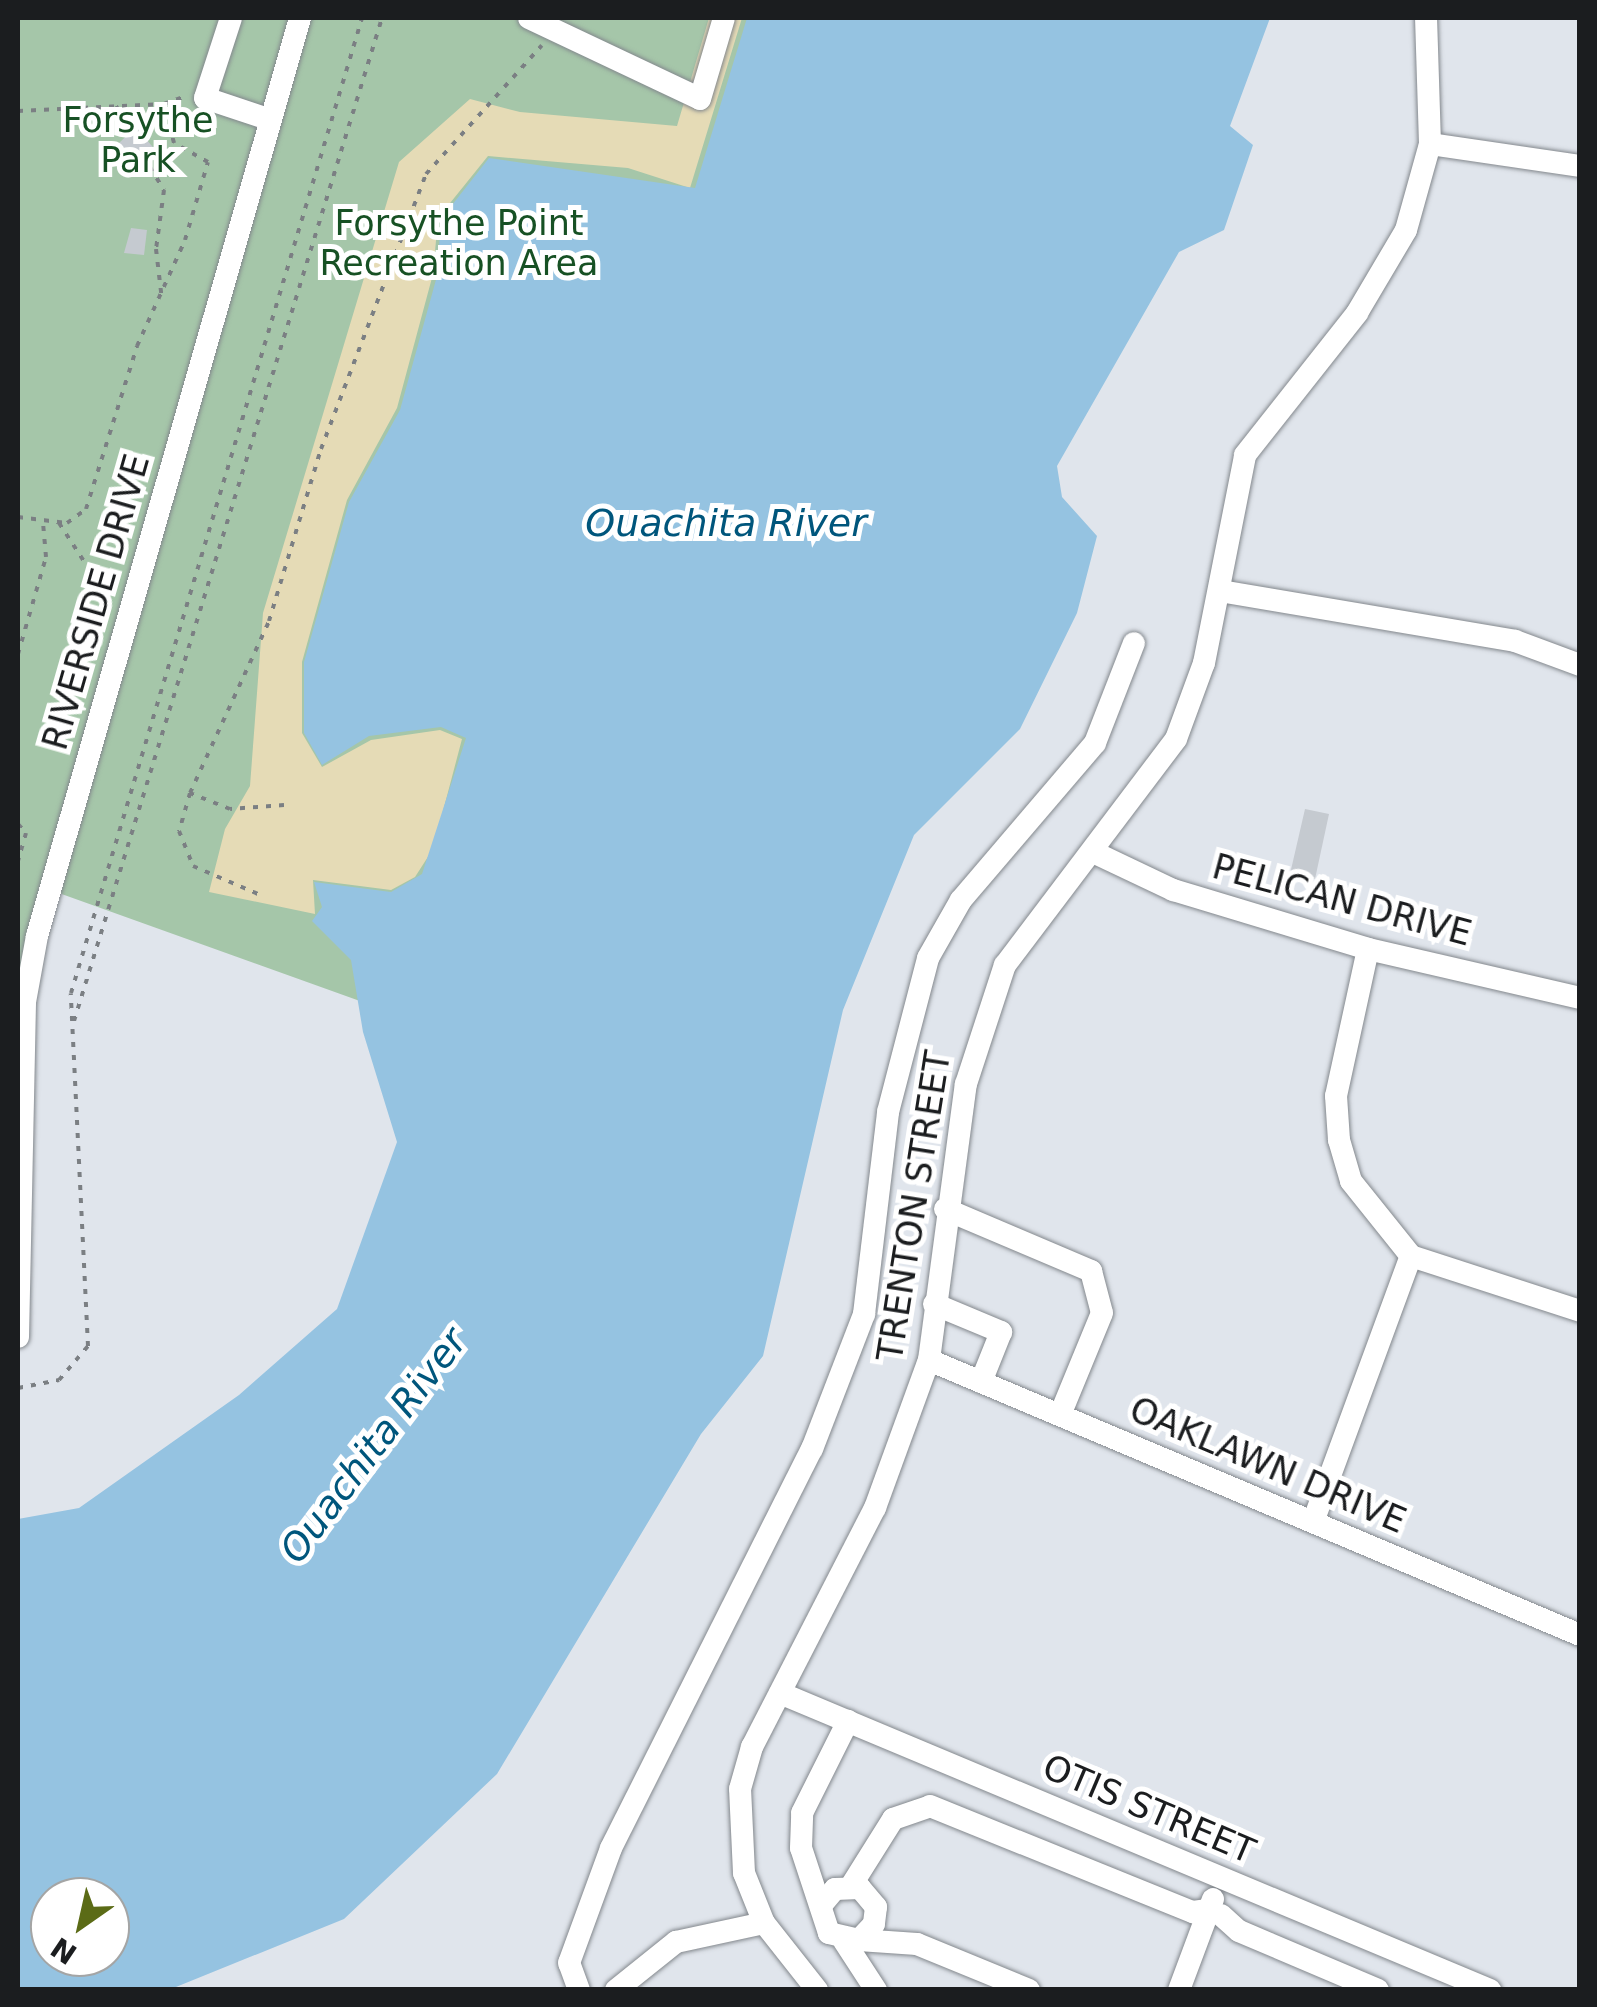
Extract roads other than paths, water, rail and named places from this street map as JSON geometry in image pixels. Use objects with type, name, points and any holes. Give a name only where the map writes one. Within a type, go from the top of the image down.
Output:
[{"type":"street","points":[[231,18],[205,98],[268,120]]},
{"type":"street","name":"RIVERSIDE DRIVE","points":[[19,1337],[21,1002],[300,18]]},
{"type":"street","points":[[538,20],[700,99],[724,18]]},
{"type":"street","name":"TRENTON STREET","points":[[764,1923],[739,1836],[740,1789],[780,1693],[875,1508],[928,1360],[945,1208],[984,1012],[1032,924],[1093,852],[1176,739],[1220,591],[1245,456],[1386,268],[1430,144],[1426,18]]},
{"type":"street","points":[[1430,144],[1580,166]]},
{"type":"street","points":[[1220,591],[1515,641],[1580,665]]},
{"type":"street","points":[[579,1990],[569,1963],[611,1848],[812,1448],[864,1314],[888,1112],[928,958],[960,900],[1094,742],[1118,700],[1134,642]]},
{"type":"street","name":"PELICAN DRIVE","points":[[1093,852],[1173,890],[1368,949],[1580,998]]},
{"type":"street","points":[[1368,949],[1336,1096],[1339,1140],[1351,1182],[1411,1256],[1580,1310]]},
{"type":"street","points":[[945,1208],[1091,1271],[1102,1313],[1060,1415]]},
{"type":"street","points":[[1313,1522],[1411,1256]]},
{"type":"street","points":[[934,1304],[1002,1332],[981,1382]]},
{"type":"street","name":"OAKLAWN DRIVE","points":[[928,1360],[1580,1635]]},
{"type":"street","name":"OTIS STREET","points":[[780,1693],[1490,1990]]},
{"type":"street","points":[[848,1721],[802,1813],[802,1848],[824,1902],[824,1926],[852,1940],[917,1944],[1028,1990]]},
{"type":"street","points":[[824,1902],[850,1886],[892,1818],[930,1806],[1193,1912],[1215,1912],[1239,1930],[1378,1990]]},
{"type":"street","points":[[1182,1990],[1228,1880]]},
{"type":"street","points":[[850,1886],[876,1907],[874,1924],[852,1940]]},
{"type":"street","points":[[616,1990],[676,1942],[764,1923],[817,1990]]},
{"type":"street","points":[[852,1940],[876,1990]]},
{"type":"water","name":"Ouachita River","points":[[747,18],[1270,18],[1230,126],[1253,145],[1224,230],[1179,252],[1057,466],[1062,497],[1097,536],[1077,613],[1020,729],[914,835],[843,1010],[763,1356],[701,1434],[497,1774],[344,1919],[171,1989],[18,1989],[18,1519],[79,1508],[239,1395],[337,1309],[397,1142],[363,1032],[351,960],[312,921],[322,907],[314,882],[391,892],[422,874],[466,738],[441,727],[369,736],[322,765],[304,733],[304,662],[349,502],[400,410],[437,276],[441,219],[489,158],[695,188]]},
{"type":"park label","name":"Forsythe Park","points":[[138,140]]},
{"type":"park label","name":"Forsythe Point Recreation Area","points":[[459,243]]}]
